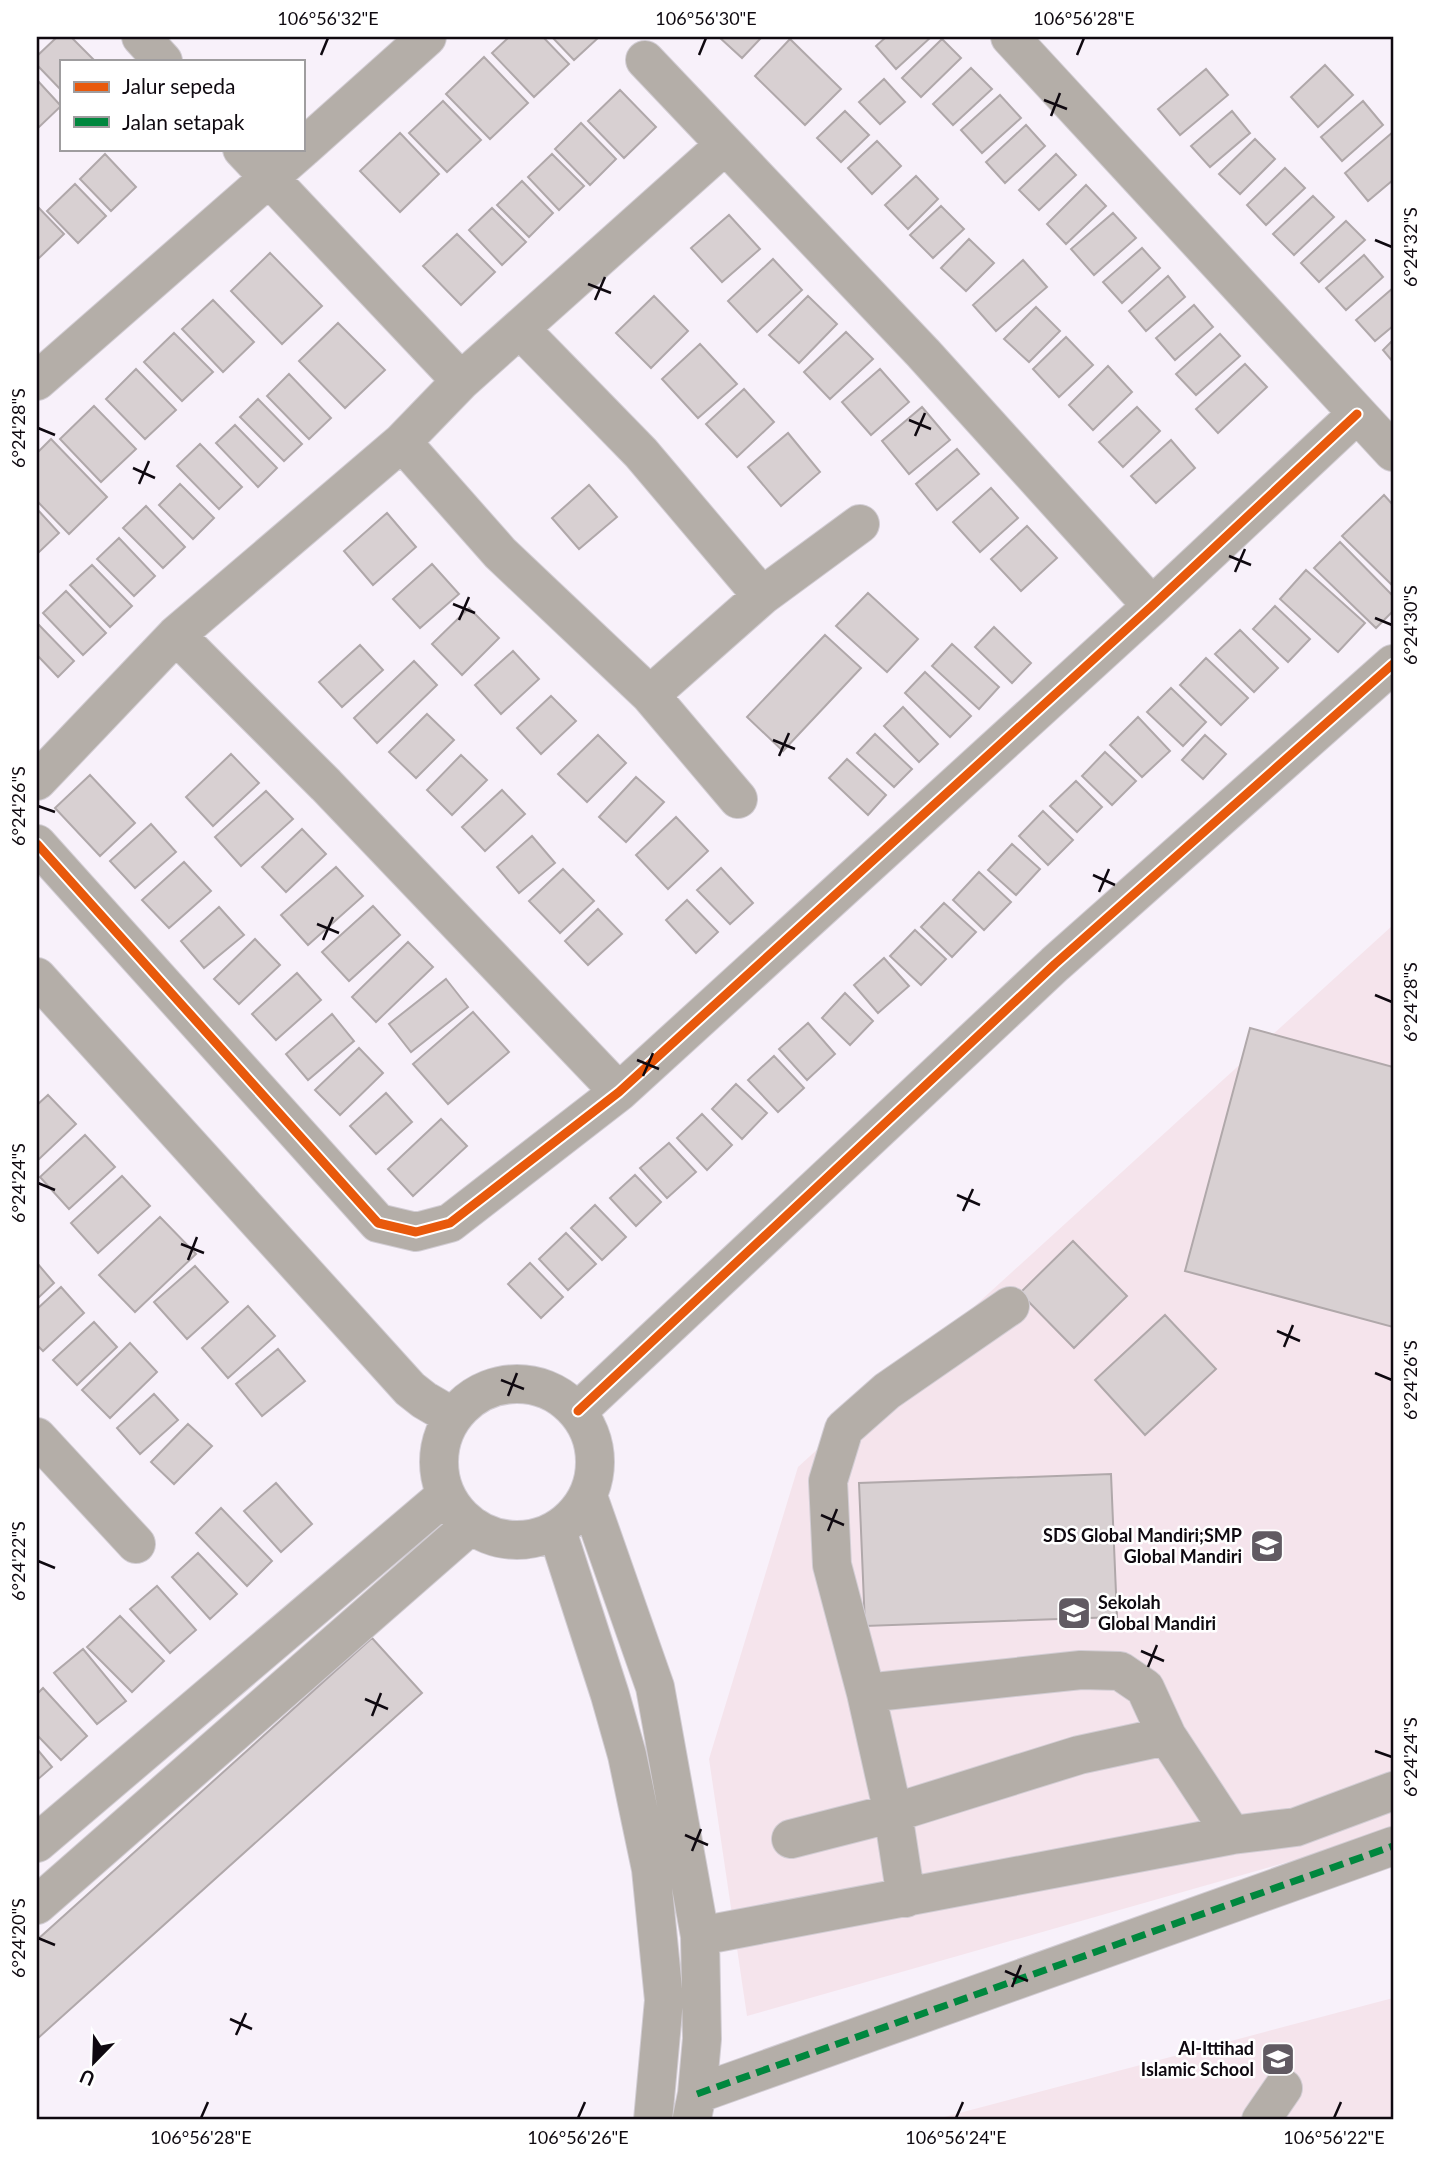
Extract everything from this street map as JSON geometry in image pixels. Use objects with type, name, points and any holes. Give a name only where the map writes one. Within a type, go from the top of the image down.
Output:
[{"type":"street","points":[[141,37],[162,60]]},
{"type":"street","points":[[304,146],[427,37]]},
{"type":"street","points":[[1010,37],[1393,452]]},
{"type":"street","points":[[645,60],[923,353],[1152,606]]},
{"type":"street","points":[[37,780],[176,635],[402,442],[461,382],[725,145]]},
{"type":"street","points":[[243,150],[461,382]]},
{"type":"street","points":[[37,381],[300,150]]},
{"type":"street","points":[[521,330],[640,453],[762,596]]},
{"type":"street","points":[[37,844],[378,1223],[416,1232],[450,1223],[619,1092],[1152,606],[1357,414]]},
{"type":"street","points":[[402,442],[500,552],[649,695],[738,799]]},
{"type":"street","points":[[649,695],[762,596],[860,524]]},
{"type":"street","points":[[176,635],[326,785],[619,1092]]},
{"type":"street","points":[[578,1411],[1055,964],[1393,664]]},
{"type":"street","points":[[37,977],[411,1389],[453,1417]]},
{"type":"street","points":[[906,1899],[893,1813],[866,1693],[832,1565],[828,1481],[844,1429],[887,1391],[1010,1306]]},
{"type":"street","points":[[507,1384],[529,1384],[551,1392],[578,1411],[592,1437],[595,1475],[589,1499],[557,1531],[521,1540],[495,1537],[471,1525],[457,1512],[446,1495],[440,1476],[439,1455],[443,1435],[453,1417],[467,1402],[485,1390],[507,1384]]},
{"type":"street","points":[[37,1439],[135,1544]]},
{"type":"street","points":[[37,1843],[446,1495]]},
{"type":"street","points":[[589,1499],[654,1687],[700,1936],[702,2039],[695,2107],[1393,1846]]},
{"type":"street","points":[[37,1905],[471,1525]]},
{"type":"street","points":[[557,1531],[614,1707],[651,1869],[664,2000],[653,2120]]},
{"type":"street","points":[[866,1693],[1081,1670],[1120,1671],[1145,1688],[1167,1736],[1232,1835]]},
{"type":"street","points":[[791,1839],[893,1813],[1079,1755],[1167,1736]]},
{"type":"street","points":[[700,1936],[1232,1835],[1296,1827],[1393,1791]]},
{"type":"street","points":[[1261,2120],[1283,2088]]},
{"type":"shaded area","name":"Sekolah Global Mandiri","points":[[1393,925],[1393,1832],[747,2016],[709,1759],[798,1467]]},
{"type":"shaded area","name":"Al-Ittihad Islamic School","points":[[1393,1998],[1393,2120],[933,2120]]},
{"type":"building","points":[[57,37],[71,37],[94,60],[60,60],[60,89],[37,65],[37,56]]},
{"type":"building","points":[[509,37],[543,37],[569,64],[534,97],[492,53]]},
{"type":"building","points":[[552,37],[599,37],[574,60]]},
{"type":"building","points":[[719,37],[762,37],[742,58]]},
{"type":"building","points":[[886,37],[931,37],[896,69],[876,46]]},
{"type":"building","points":[[790,39],[841,89],[805,125],[755,76]]},
{"type":"building","points":[[942,39],[961,58],[921,97],[902,78]]},
{"type":"building","points":[[484,57],[528,103],[490,139],[446,94]]},
{"type":"building","points":[[1325,65],[1353,95],[1318,127],[1291,97]]},
{"type":"building","points":[[971,68],[992,89],[953,125],[933,104]]},
{"type":"building","points":[[1206,69],[1228,95],[1180,135],[1158,109]]},
{"type":"building","points":[[884,79],[905,102],[880,124],[859,102]]},
{"type":"building","points":[[37,80],[60,107],[37,129]]},
{"type":"building","points":[[620,90],[656,127],[624,158],[588,121]]},
{"type":"building","points":[[1000,95],[1021,118],[982,153],[961,130]]},
{"type":"building","points":[[443,101],[481,140],[447,172],[409,133]]},
{"type":"building","points":[[1363,101],[1383,125],[1342,161],[1321,137]]},
{"type":"building","points":[[845,111],[869,135],[841,162],[817,138]]},
{"type":"building","points":[[1232,111],[1250,133],[1210,167],[1191,146]]},
{"type":"building","points":[[581,123],[616,159],[590,185],[555,149]]},
{"type":"building","points":[[1026,125],[1045,146],[1005,183],[986,162]]},
{"type":"building","points":[[1393,132],[1393,180],[1368,201],[1345,173]]},
{"type":"building","points":[[400,133],[439,174],[400,212],[360,171]]},
{"type":"building","points":[[1255,139],[1275,159],[1240,194],[1219,174]]},
{"type":"building","points":[[877,141],[901,166],[872,194],[848,168]]},
{"type":"building","points":[[105,154],[136,187],[111,211],[80,179]]},
{"type":"building","points":[[552,154],[584,186],[559,210],[528,177]]},
{"type":"building","points":[[1056,154],[1076,175],[1039,210],[1019,190]]},
{"type":"building","points":[[1285,168],[1305,188],[1266,225],[1247,205]]},
{"type":"building","points":[[916,176],[938,199],[908,229],[885,205]]},
{"type":"building","points":[[522,181],[553,213],[529,237],[497,205]]},
{"type":"building","points":[[75,184],[106,216],[78,243],[47,211]]},
{"type":"building","points":[[1086,185],[1106,206],[1066,244],[1047,224]]},
{"type":"building","points":[[1313,196],[1334,217],[1294,255],[1273,234]]},
{"type":"building","points":[[37,206],[64,234],[37,260]]},
{"type":"building","points":[[941,206],[964,229],[933,258],[910,235]]},
{"type":"building","points":[[492,208],[526,242],[502,265],[469,230]]},
{"type":"building","points":[[1113,213],[1136,238],[1094,275],[1071,249]]},
{"type":"building","points":[[729,215],[760,249],[722,282],[691,248]]},
{"type":"building","points":[[1346,221],[1365,240],[1319,282],[1301,263]]},
{"type":"building","points":[[457,234],[495,272],[461,305],[423,266]]},
{"type":"building","points":[[969,239],[994,263],[966,291],[941,268]]},
{"type":"building","points":[[1142,248],[1160,268],[1122,303],[1103,282]]},
{"type":"building","points":[[270,253],[322,306],[282,344],[231,291]]},
{"type":"building","points":[[1364,255],[1383,277],[1346,310],[1326,288]]},
{"type":"building","points":[[773,259],[802,290],[757,332],[728,301]]},
{"type":"building","points":[[1023,260],[1047,287],[996,331],[973,305]]},
{"type":"building","points":[[1168,276],[1185,297],[1146,331],[1129,311]]},
{"type":"building","points":[[1393,288],[1393,326],[1375,341],[1356,320]]},
{"type":"building","points":[[654,296],[688,331],[651,368],[616,333]]},
{"type":"building","points":[[808,296],[837,324],[799,363],[769,335]]},
{"type":"building","points":[[213,300],[254,342],[223,372],[182,329]]},
{"type":"building","points":[[1194,305],[1213,327],[1175,360],[1156,338]]},
{"type":"building","points":[[1036,307],[1060,331],[1029,362],[1004,339]]},
{"type":"building","points":[[338,323],[385,370],[345,408],[299,361]]},
{"type":"building","points":[[846,332],[873,359],[830,399],[804,372]]},
{"type":"building","points":[[174,333],[213,372],[182,401],[144,362]]},
{"type":"building","points":[[1220,334],[1240,356],[1196,395],[1176,374]]},
{"type":"building","points":[[1066,337],[1093,365],[1059,397],[1033,369]]},
{"type":"building","points":[[1393,340],[1393,362],[1383,350]]},
{"type":"building","points":[[700,344],[737,384],[698,418],[662,379]]},
{"type":"building","points":[[1245,364],[1267,387],[1218,433],[1196,409]]},
{"type":"building","points":[[1108,366],[1132,392],[1093,430],[1069,405]]},
{"type":"building","points":[[136,369],[176,410],[145,439],[106,399]]},
{"type":"building","points":[[880,369],[909,402],[871,435],[842,402]]},
{"type":"building","points":[[289,374],[331,418],[309,439],[267,396]]},
{"type":"building","points":[[744,389],[774,422],[737,457],[706,424]]},
{"type":"building","points":[[258,399],[302,444],[284,461],[240,417]]},
{"type":"building","points":[[94,406],[136,449],[101,482],[60,439]]},
{"type":"building","points":[[922,407],[950,440],[909,474],[882,441]]},
{"type":"building","points":[[1137,407],[1160,431],[1123,467],[1099,442]]},
{"type":"building","points":[[235,425],[277,468],[258,487],[216,443]]},
{"type":"building","points":[[788,433],[820,472],[781,506],[748,467]]},
{"type":"building","points":[[51,439],[107,497],[69,534],[37,501],[37,453]]},
{"type":"building","points":[[1171,440],[1195,468],[1156,503],[1131,476]]},
{"type":"building","points":[[200,444],[242,487],[219,509],[177,466]]},
{"type":"building","points":[[957,449],[979,474],[937,510],[916,484]]},
{"type":"building","points":[[180,484],[214,518],[193,539],[159,505]]},
{"type":"building","points":[[589,485],[617,517],[579,549],[552,518]]},
{"type":"building","points":[[991,488],[1018,518],[980,552],[953,522]]},
{"type":"building","points":[[1384,495],[1393,505],[1393,586],[1342,536]]},
{"type":"building","points":[[146,506],[185,547],[163,568],[123,528]]},
{"type":"building","points":[[37,509],[59,533],[37,554]]},
{"type":"building","points":[[387,513],[416,547],[373,585],[344,551]]},
{"type":"building","points":[[1027,526],[1057,558],[1021,591],[991,559]]},
{"type":"building","points":[[119,538],[155,576],[134,596],[97,559]]},
{"type":"building","points":[[1340,542],[1393,596],[1393,611],[1376,628],[1314,568]]},
{"type":"building","points":[[432,564],[459,594],[420,628],[393,599]]},
{"type":"building","points":[[92,565],[132,606],[110,627],[70,585]]},
{"type":"building","points":[[1306,570],[1365,623],[1338,652],[1280,599]]},
{"type":"building","points":[[66,591],[106,633],[83,655],[43,613]]},
{"type":"building","points":[[868,593],[918,639],[887,672],[836,626]]},
{"type":"building","points":[[1275,606],[1310,639],[1288,662],[1253,629]]},
{"type":"building","points":[[469,608],[499,638],[462,675],[432,644]]},
{"type":"building","points":[[37,623],[74,661],[58,677],[37,655]]},
{"type":"building","points":[[994,627],[1031,663],[1012,683],[975,647]]},
{"type":"building","points":[[1240,630],[1278,668],[1254,692],[1215,654]]},
{"type":"building","points":[[825,635],[861,668],[783,751],[747,717]]},
{"type":"building","points":[[952,644],[999,687],[979,709],[932,666]]},
{"type":"building","points":[[360,645],[383,670],[342,707],[319,682]]},
{"type":"building","points":[[513,651],[539,679],[501,714],[475,685]]},
{"type":"building","points":[[1206,658],[1248,698],[1221,725],[1180,685]]},
{"type":"building","points":[[414,661],[437,685],[377,743],[354,718]]},
{"type":"building","points":[[925,672],[971,716],[950,737],[905,693]]},
{"type":"building","points":[[1171,688],[1206,722],[1183,746],[1147,712]]},
{"type":"building","points":[[551,696],[576,721],[541,754],[517,728]]},
{"type":"building","points":[[903,707],[938,744],[919,762],[884,726]]},
{"type":"building","points":[[427,714],[454,740],[416,778],[389,752]]},
{"type":"building","points":[[1138,717],[1170,751],[1142,777],[1110,745]]},
{"type":"building","points":[[875,734],[912,769],[894,787],[857,753]]},
{"type":"building","points":[[598,735],[626,763],[587,802],[558,774]]},
{"type":"building","points":[[1205,735],[1226,754],[1203,779],[1182,760]]},
{"type":"building","points":[[1105,752],[1136,781],[1112,805],[1082,776]]},
{"type":"building","points":[[231,754],[259,783],[213,826],[186,797]]},
{"type":"building","points":[[461,755],[487,780],[452,815],[427,790]]},
{"type":"building","points":[[847,759],[886,795],[868,815],[829,778]]},
{"type":"building","points":[[90,775],[135,823],[100,856],[55,808]]},
{"type":"building","points":[[636,777],[664,802],[626,842],[599,817]]},
{"type":"building","points":[[1076,781],[1102,807],[1077,832],[1050,806]]},
{"type":"building","points":[[502,790],[525,814],[485,851],[462,827]]},
{"type":"building","points":[[266,791],[293,819],[241,866],[215,837]]},
{"type":"building","points":[[1043,811],[1073,840],[1048,865],[1019,836]]},
{"type":"building","points":[[676,817],[708,851],[668,889],[636,855]]},
{"type":"building","points":[[151,824],[176,852],[135,888],[110,861]]},
{"type":"building","points":[[302,829],[326,854],[286,892],[262,867]]},
{"type":"building","points":[[532,836],[555,863],[519,893],[497,867]]},
{"type":"building","points":[[1012,844],[1040,869],[1016,895],[988,870]]},
{"type":"building","points":[[184,862],[211,891],[169,928],[142,900]]},
{"type":"building","points":[[336,867],[363,896],[308,945],[281,915]]},
{"type":"building","points":[[721,868],[753,903],[730,924],[697,890]]},
{"type":"building","points":[[563,869],[594,901],[560,933],[529,901]]},
{"type":"building","points":[[979,872],[1011,902],[984,930],[953,900]]},
{"type":"building","points":[[687,900],[718,932],[696,953],[666,920]]},
{"type":"building","points":[[944,903],[976,932],[952,957],[921,927]]},
{"type":"building","points":[[373,906],[400,935],[349,981],[322,952]]},
{"type":"building","points":[[219,907],[244,935],[204,968],[181,941]]},
{"type":"building","points":[[598,909],[622,934],[588,965],[565,941]]},
{"type":"building","points":[[915,930],[946,959],[921,985],[890,956]]},
{"type":"building","points":[[255,939],[280,965],[239,1004],[214,979]]},
{"type":"building","points":[[408,942],[433,967],[376,1022],[352,997]]},
{"type":"building","points":[[884,958],[909,986],[878,1013],[854,985]]},
{"type":"building","points":[[297,973],[321,1000],[276,1040],[252,1014]]},
{"type":"building","points":[[446,979],[468,1007],[411,1052],[389,1024]]},
{"type":"building","points":[[845,993],[873,1021],[850,1045],[822,1018]]},
{"type":"building","points":[[473,1012],[509,1052],[448,1104],[413,1064]]},
{"type":"building","points":[[332,1014],[354,1041],[308,1080],[286,1054]]},
{"type":"building","points":[[808,1023],[835,1054],[807,1080],[779,1049]]},
{"type":"building","points":[[1250,1028],[1393,1067],[1393,1327],[1185,1271]]},
{"type":"building","points":[[359,1048],[383,1073],[340,1115],[315,1090]]},
{"type":"building","points":[[774,1056],[804,1088],[778,1112],[748,1080]]},
{"type":"building","points":[[736,1084],[767,1113],[742,1139],[712,1109]]},
{"type":"building","points":[[386,1093],[412,1122],[376,1154],[350,1126]]},
{"type":"building","points":[[48,1095],[76,1124],[37,1161],[37,1105]]},
{"type":"building","points":[[702,1114],[732,1145],[707,1170],[677,1138]]},
{"type":"building","points":[[441,1119],[467,1146],[413,1196],[388,1169]]},
{"type":"building","points":[[85,1135],[115,1167],[69,1209],[40,1177]]},
{"type":"building","points":[[669,1143],[696,1172],[667,1198],[640,1168]]},
{"type":"building","points":[[635,1175],[661,1202],[636,1226],[610,1198]]},
{"type":"building","points":[[122,1176],[150,1206],[98,1253],[71,1223]]},
{"type":"building","points":[[595,1205],[626,1237],[602,1260],[571,1228]]},
{"type":"building","points":[[160,1217],[196,1254],[135,1312],[99,1275]]},
{"type":"building","points":[[566,1233],[596,1264],[568,1290],[539,1259]]},
{"type":"building","points":[[1073,1241],[1127,1296],[1074,1348],[1020,1293]]},
{"type":"building","points":[[37,1263],[54,1283],[37,1299]]},
{"type":"building","points":[[530,1263],[563,1297],[541,1318],[508,1284]]},
{"type":"building","points":[[195,1266],[228,1302],[187,1339],[154,1302]]},
{"type":"building","points":[[61,1287],[84,1313],[43,1351],[37,1345],[37,1309]]},
{"type":"building","points":[[248,1306],[275,1336],[228,1378],[202,1348]]},
{"type":"building","points":[[1165,1315],[1216,1369],[1145,1435],[1095,1380]]},
{"type":"building","points":[[94,1322],[117,1347],[77,1385],[53,1360]]},
{"type":"building","points":[[130,1343],[157,1372],[110,1418],[82,1390]]},
{"type":"building","points":[[278,1349],[305,1381],[262,1416],[236,1384]]},
{"type":"building","points":[[154,1394],[178,1420],[140,1454],[117,1428]]},
{"type":"building","points":[[188,1424],[212,1446],[174,1484],[151,1462]]},
{"type":"building","points":[[1111,1474],[1117,1617],[865,1626],[859,1483]]},
{"type":"building","points":[[276,1483],[312,1524],[281,1552],[244,1511]]},
{"type":"building","points":[[221,1508],[272,1561],[247,1586],[196,1533]]},
{"type":"building","points":[[198,1553],[237,1594],[210,1619],[172,1577]]},
{"type":"building","points":[[157,1586],[196,1630],[170,1653],[130,1609]]},
{"type":"building","points":[[120,1616],[164,1661],[132,1692],[87,1647]]},
{"type":"building","points":[[372,1638],[422,1693],[37,2039],[37,1940]]},
{"type":"building","points":[[83,1649],[126,1701],[97,1724],[54,1673]]},
{"type":"building","points":[[43,1688],[87,1736],[61,1760],[37,1735],[37,1694]]},
{"type":"building","points":[[37,1749],[52,1767],[37,1780]]},
{"type":"marked path","points":[[697,2094],[1393,1846]]},
{"type":"cycle path","points":[[37,844],[378,1223],[416,1232],[450,1223],[619,1092],[1152,606],[1357,414]]},
{"type":"cycle path","points":[[578,1411],[1055,964],[1393,664]]},
{"type":"place","name":"SDS Global Mandiri;SMP Global Mandiri","points":[[1267,1546]]},
{"type":"place","name":"Sekolah Global Mandiri","points":[[1074,1613]]},
{"type":"place","name":"Al-Ittihad Islamic School","points":[[1278,2059]]}]
